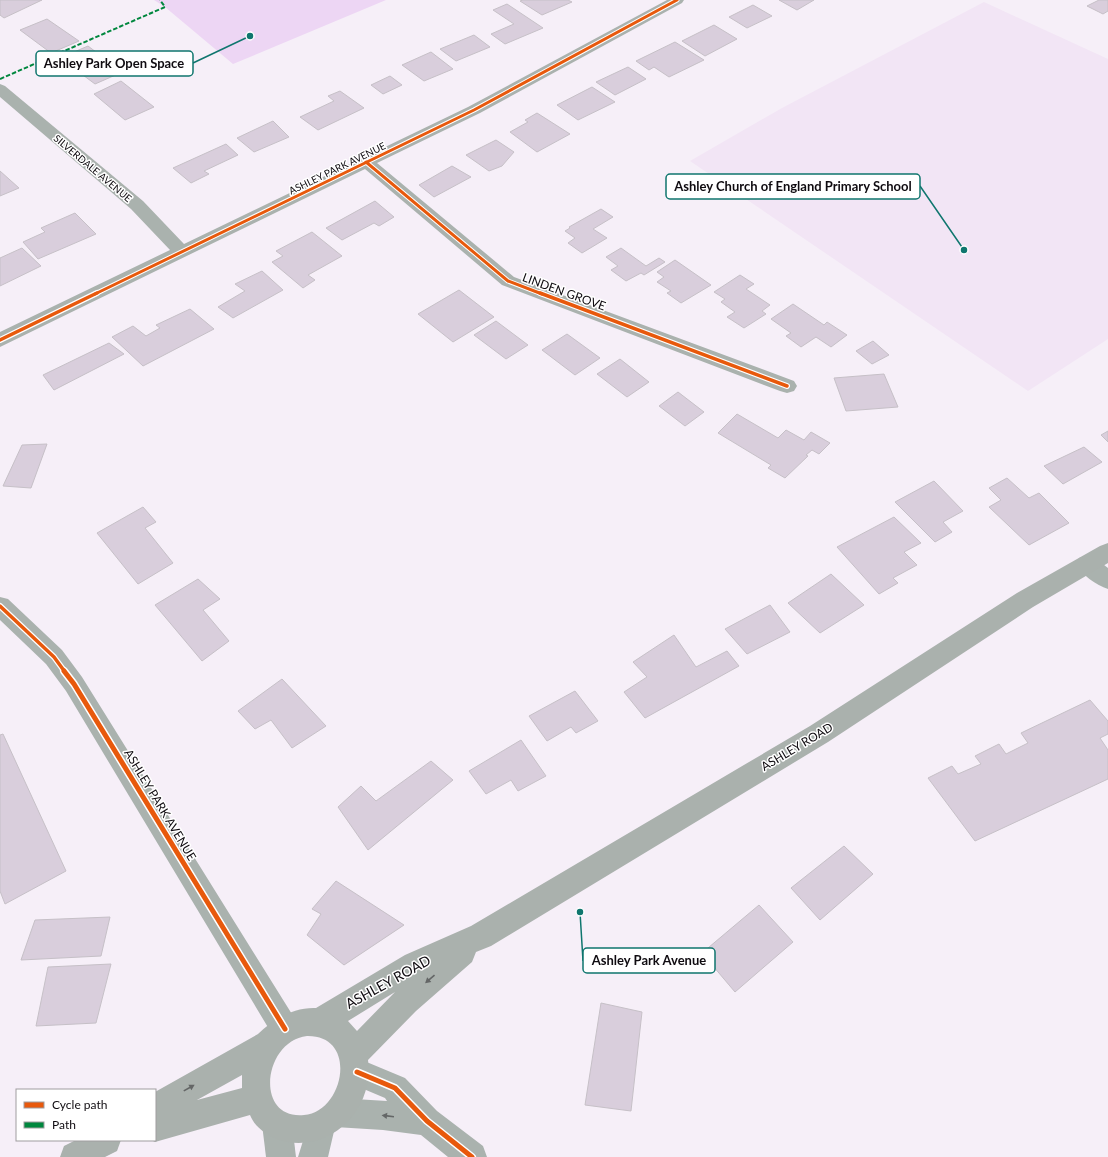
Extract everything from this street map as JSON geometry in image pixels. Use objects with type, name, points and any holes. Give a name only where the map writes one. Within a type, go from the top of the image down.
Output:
[{"type":"main road","name":"ASHLEY ROAD","points":[[319,1022],[415,965],[481,936],[819,734],[1025,600],[1108,552]]},
{"type":"main road","name":"ASHLEY ROAD","points":[[355,1063],[431,978],[481,936]]},
{"type":"main road","points":[[156,1107],[276,1037],[302,1023],[319,1022],[334,1027],[346,1038],[355,1063],[354,1088],[350,1097],[330,1119],[312,1128],[293,1130],[277,1124],[265,1114],[257,1098],[254,1080],[258,1062],[276,1037]]},
{"type":"main road","points":[[156,1127],[257,1098]]},
{"type":"main road","points":[[75,1157],[104,1141]]},
{"type":"street","name":"ASHLEY PARK AVENUE","points":[[0,340],[474,110],[676,0]]},
{"type":"street","name":"SILVERDALE AVENUE","points":[[0,89],[137,205],[182,252]]},
{"type":"street","name":"LINDEN GROVE","points":[[366,162],[508,281],[787,386]]},
{"type":"street","points":[[1087,564],[1108,580]]},
{"type":"street","name":"ASHLEY PARK AVENUE","points":[[0,606],[54,657],[74,684],[276,1037]]},
{"type":"street","points":[[355,1063],[395,1088],[427,1121],[472,1157]]},
{"type":"street","points":[[313,1157],[330,1119],[383,1115],[427,1121]]},
{"type":"street","points":[[277,1124],[281,1157]]},
{"type":"shaded area","points":[[154,0],[386,0],[233,64],[165,7]]},
{"type":"shaded area","points":[[984,2],[1108,59],[1108,339],[1028,391],[690,161],[782,108]]},
{"type":"building","points":[[0,0],[42,0],[4,18],[0,15]]},
{"type":"building","points":[[568,0],[572,2],[542,15],[520,1]]},
{"type":"building","points":[[779,0],[814,0],[797,10]]},
{"type":"building","points":[[1099,0],[1108,0],[1108,11],[1103,14],[1087,6]]},
{"type":"building","points":[[507,4],[543,28],[505,44],[491,34],[514,24],[493,10]]},
{"type":"building","points":[[753,5],[772,16],[747,28],[729,17]]},
{"type":"building","points":[[47,19],[79,41],[51,53],[20,30]]},
{"type":"building","points":[[714,25],[737,39],[705,56],[682,41]]},
{"type":"building","points":[[474,35],[490,47],[456,61],[440,49]]},
{"type":"building","points":[[675,42],[704,60],[669,77],[654,67],[649,70],[636,61]]},
{"type":"building","points":[[88,46],[100,55],[95,57],[105,64],[113,60],[127,70],[95,84],[60,58]]},
{"type":"building","points":[[431,52],[453,69],[424,81],[402,65]]},
{"type":"building","points":[[628,67],[646,79],[615,95],[596,82]]},
{"type":"building","points":[[390,76],[402,85],[383,94],[371,85]]},
{"type":"building","points":[[121,81],[154,107],[125,120],[94,94]]},
{"type":"building","points":[[592,87],[615,102],[578,120],[557,105]]},
{"type":"building","points":[[340,91],[364,108],[318,130],[300,117],[334,101],[328,96]]},
{"type":"building","points":[[537,113],[570,134],[537,152],[510,132],[528,122],[525,120]]},
{"type":"building","points":[[273,121],[289,137],[254,152],[237,138]]},
{"type":"building","points":[[496,140],[514,152],[502,166],[489,171],[466,155]]},
{"type":"building","points":[[226,144],[238,155],[204,171],[209,174],[191,183],[173,168]]},
{"type":"building","points":[[452,166],[471,177],[434,197],[419,185]]},
{"type":"building","points":[[0,171],[19,188],[0,196]]},
{"type":"building","points":[[375,201],[394,217],[379,226],[374,223],[342,240],[326,228]]},
{"type":"building","points":[[601,209],[613,217],[593,229],[607,238],[582,253],[568,243],[575,238],[565,231],[570,228],[569,227]]},
{"type":"building","points":[[75,213],[96,234],[38,259],[23,242],[45,232],[41,228]]},
{"type":"building","points":[[312,232],[342,256],[308,275],[315,280],[303,288],[272,262],[283,256],[276,251]]},
{"type":"building","points":[[22,248],[41,266],[0,286],[0,258]]},
{"type":"building","points":[[621,248],[646,266],[659,258],[665,262],[644,275],[641,273],[626,281],[611,270],[618,266],[606,257]]},
{"type":"building","points":[[675,260],[711,285],[681,303],[667,293],[671,291],[657,282],[664,277],[657,272]]},
{"type":"building","points":[[262,271],[283,290],[233,318],[218,307],[245,291],[235,284]]},
{"type":"building","points":[[740,275],[754,284],[746,289],[770,305],[762,311],[766,314],[744,328],[727,317],[735,312],[721,302],[725,299],[714,292]]},
{"type":"building","points":[[459,290],[494,317],[453,342],[418,314]]},
{"type":"building","points":[[793,304],[824,325],[827,322],[847,335],[831,347],[816,337],[801,347],[786,336],[791,333],[771,319]]},
{"type":"building","points":[[190,309],[214,329],[143,366],[112,337],[133,326],[146,336],[160,328],[156,325]]},
{"type":"building","points":[[496,321],[528,345],[506,359],[474,335]]},
{"type":"building","points":[[567,334],[600,358],[575,375],[542,350]]},
{"type":"building","points":[[873,341],[889,355],[872,364],[856,351]]},
{"type":"building","points":[[109,343],[124,354],[54,390],[43,375]]},
{"type":"building","points":[[620,359],[649,382],[627,397],[597,374]]},
{"type":"building","points":[[884,374],[898,407],[846,411],[834,378]]},
{"type":"building","points":[[678,392],[704,412],[685,426],[659,406]]},
{"type":"building","points":[[737,414],[778,438],[786,430],[804,440],[811,432],[830,443],[819,454],[812,450],[806,455],[808,456],[785,478],[768,468],[771,465],[718,433]]},
{"type":"building","points":[[1108,431],[1108,442],[1101,435]]},
{"type":"building","points":[[47,444],[31,488],[3,486],[22,445]]},
{"type":"building","points":[[1084,447],[1102,462],[1063,484],[1044,466]]},
{"type":"building","points":[[1007,478],[1029,498],[1039,493],[1069,523],[1029,545],[989,507],[1001,500],[989,488]]},
{"type":"building","points":[[934,481],[963,511],[943,522],[952,532],[935,542],[895,502]]},
{"type":"building","points":[[143,507],[156,522],[145,528],[173,563],[138,584],[97,533]]},
{"type":"building","points":[[894,517],[921,543],[904,552],[917,565],[893,578],[898,583],[879,594],[837,547]]},
{"type":"building","points":[[831,574],[864,605],[820,633],[788,603]]},
{"type":"building","points":[[198,579],[220,599],[203,610],[229,641],[202,661],[155,605]]},
{"type":"building","points":[[770,605],[790,632],[747,654],[725,629]]},
{"type":"building","points":[[674,635],[696,667],[727,651],[739,666],[645,718],[624,692],[647,677],[633,662]]},
{"type":"building","points":[[282,679],[326,726],[292,748],[271,720],[255,729],[238,711]]},
{"type":"building","points":[[575,691],[598,721],[576,733],[571,727],[547,741],[529,716]]},
{"type":"building","points":[[1090,700],[1108,721],[1108,734],[1100,738],[1108,750],[1108,779],[975,841],[928,778],[952,766],[958,774],[981,764],[975,756],[999,744],[1006,754],[1028,743],[1021,733]]},
{"type":"building","points":[[3,734],[66,871],[5,904],[0,891],[0,735]]},
{"type":"building","points":[[521,740],[546,776],[518,791],[511,780],[486,794],[469,771]]},
{"type":"building","points":[[431,761],[453,780],[368,850],[338,807],[361,786],[376,801]]},
{"type":"building","points":[[844,846],[873,874],[820,920],[791,888]]},
{"type":"building","points":[[336,881],[404,925],[344,965],[307,935],[321,914],[312,909]]},
{"type":"building","points":[[759,905],[793,942],[735,992],[702,953]]},
{"type":"building","points":[[110,917],[101,956],[21,960],[35,920]]},
{"type":"building","points":[[111,964],[96,1023],[36,1026],[48,967]]},
{"type":"building","points":[[601,1003],[642,1012],[631,1111],[585,1105]]},
{"type":"marked path","points":[[0,79],[165,7],[160,0]]},
{"type":"cycle path","points":[[0,340],[474,110],[677,0]]},
{"type":"cycle path","points":[[366,162],[508,281],[787,386]]},
{"type":"cycle path","points":[[0,606],[54,657],[74,684],[285,1029]]},
{"type":"cycle path","points":[[357,1072],[395,1088],[427,1121],[472,1157]]},
{"type":"place","name":"Ashley Park Open Space","points":[[250,36]]},
{"type":"place","name":"Ashley Church of England Primary School","points":[[964,250]]},
{"type":"place","name":"Ashley Park Avenue","points":[[580,912]]}]
